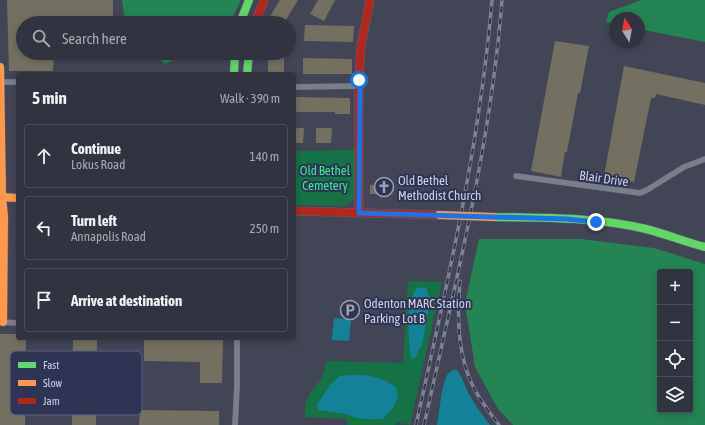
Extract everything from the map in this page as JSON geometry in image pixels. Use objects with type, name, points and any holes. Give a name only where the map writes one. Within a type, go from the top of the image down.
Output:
[{"type":"street","points":[[243,16],[249,0]]},
{"type":"street","points":[[257,16],[264,0]]},
{"type":"street","points":[[359,213],[359,80],[361,46],[370,0]]},
{"type":"street","points":[[234,72],[235,60]]},
{"type":"street","points":[[247,72],[248,60]]},
{"type":"street","points":[[0,67],[1,197],[4,217],[2,322],[16,323]]},
{"type":"street","points":[[1,82],[16,82]]},
{"type":"street","points":[[296,87],[360,86]]},
{"type":"street","name":"Blair Drive","points":[[516,176],[640,193],[684,167],[705,160]]},
{"type":"street","points":[[1,197],[16,198]]},
{"type":"street","points":[[296,211],[566,219],[647,229],[704,247]]},
{"type":"street","points":[[235,425],[237,340]]},
{"type":"green space","points":[[122,0],[241,0],[233,16],[124,16]]},
{"type":"green space","points":[[641,0],[705,0],[705,42],[645,30],[645,12],[609,12]]},
{"type":"green space","points":[[609,12],[609,23],[606,22]]},
{"type":"green space","points":[[160,60],[173,60],[165,64]]},
{"type":"green space","name":"Old Bethel Cemetery","points":[[355,150],[357,192],[353,201],[344,206],[296,205],[296,151]]},
{"type":"green space","points":[[479,239],[581,239],[654,248],[705,264],[705,425],[513,425],[498,409],[475,367],[465,304]]},
{"type":"green space","points":[[408,281],[442,282],[410,425],[397,422],[395,425],[347,425],[347,419],[305,417],[305,404],[310,393],[322,378],[327,361],[403,363]]},
{"type":"water","points":[[421,287],[427,289],[430,302],[422,346],[416,357],[411,359],[408,324],[410,306],[416,289]]},
{"type":"water","points":[[334,318],[351,319],[349,341],[332,340]]},
{"type":"water","points":[[456,369],[473,401],[490,425],[437,425],[442,390],[446,378],[450,372]]},
{"type":"water","points":[[353,375],[376,377],[396,387],[398,397],[392,409],[382,419],[353,417],[347,414],[319,410],[316,406],[331,384],[340,376]]},
{"type":"building","points":[[7,0],[113,0],[113,16],[16,16],[16,60],[54,60],[53,71],[9,71]]},
{"type":"building","points":[[280,0],[298,0],[288,16],[270,16]]},
{"type":"building","points":[[318,0],[335,0],[324,21],[310,14]]},
{"type":"building","points":[[305,25],[354,26],[353,42],[304,41]]},
{"type":"building","points":[[555,41],[589,46],[580,93],[578,93],[567,152],[565,152],[561,177],[531,171]]},
{"type":"building","points":[[303,58],[352,59],[352,74],[303,74]]},
{"type":"building","points":[[268,60],[284,60],[284,72],[268,72]]},
{"type":"building","points":[[624,66],[705,83],[705,105],[656,94],[655,98],[651,98],[634,182],[604,176]]},
{"type":"building","points":[[296,97],[350,98],[350,114],[335,114],[335,112],[296,112]]},
{"type":"building","points":[[296,128],[304,128],[303,143],[296,143]]},
{"type":"building","points":[[316,128],[332,128],[331,143],[316,143]]},
{"type":"building","points":[[370,185],[389,185],[389,194],[370,194]]},
{"type":"building","points":[[0,334],[16,334],[16,340],[26,340],[26,351],[10,351],[10,415],[25,415],[25,425],[0,425]]},
{"type":"building","points":[[73,340],[97,340],[97,351],[73,351]]},
{"type":"building","points":[[144,340],[223,340],[222,383],[200,383],[200,362],[144,361]]},
{"type":"building","points":[[142,410],[219,411],[219,425],[139,425],[140,415],[142,415]]},
{"type":"building","points":[[72,415],[96,415],[96,425],[72,425]]},
{"type":"railway","points":[[416,425],[451,267],[471,161],[487,54],[492,0]]},
{"type":"railway","points":[[424,425],[481,161],[497,54],[502,0]]},
{"type":"railway","points":[[460,281],[458,307],[459,334],[463,360],[475,390],[499,425]]},
{"type":"traffic: fast","points":[[243,16],[249,0]]},
{"type":"traffic: fast","points":[[234,72],[235,60]]},
{"type":"traffic: fast","points":[[247,72],[248,60]]},
{"type":"traffic: fast","points":[[493,217],[551,218],[608,222],[646,229],[705,247]]},
{"type":"traffic: slow","points":[[0,67],[2,197],[4,217],[3,322]]},
{"type":"traffic: slow","points":[[0,197],[16,198]]},
{"type":"traffic: slow","points":[[439,215],[493,217]]},
{"type":"traffic: jam","points":[[258,16],[264,0]]},
{"type":"traffic: jam","points":[[359,213],[359,80],[361,46],[370,0]]},
{"type":"traffic: jam","points":[[296,211],[439,215]]},
{"type":"place","name":"Old Bethel Methodist Church","points":[[384,187]]},
{"type":"place","name":"Odenton MARC Station Parking Lot B","points":[[350,310]]},
{"type":"route","points":[[359,80],[359,213],[566,219],[596,222]]}]
